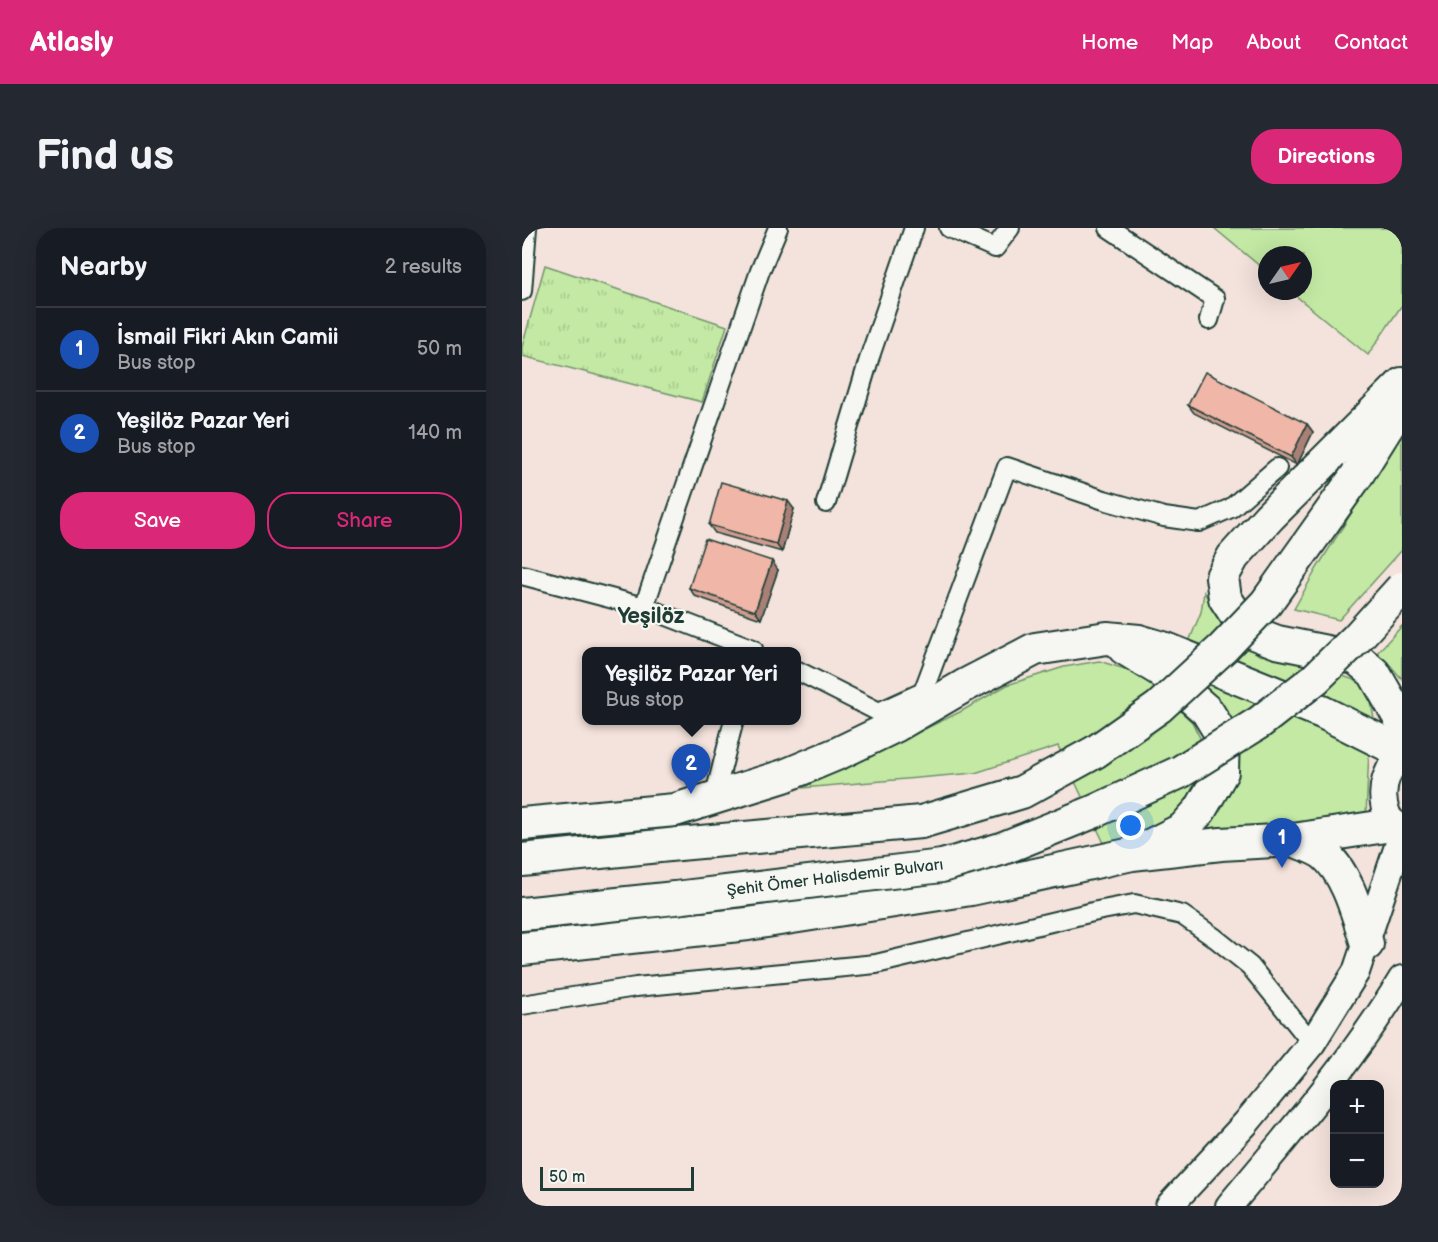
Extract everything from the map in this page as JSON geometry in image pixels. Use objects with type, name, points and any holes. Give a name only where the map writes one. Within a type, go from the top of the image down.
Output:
[{"type":"highway","points":[[1402,384],[1269,517],[1233,557],[1222,577],[1225,598],[1246,630],[1277,642],[1356,658],[1374,673],[1402,722]]},
{"type":"highway","points":[[522,861],[921,822],[1022,792],[1095,752],[1159,707],[1223,648],[1266,603],[1357,475],[1402,403]]},
{"type":"highway","name":"Şehit Ömer Halisdemir Bulvarı","points":[[522,914],[942,866],[1001,849],[1093,812],[1180,772],[1260,722],[1315,679],[1356,639],[1402,588]]},
{"type":"highway","points":[[522,824],[675,810],[784,776],[839,753],[925,711],[964,686],[1035,650],[1107,638],[1139,640],[1166,649],[1322,712],[1402,753]]},
{"type":"highway","points":[[1107,638],[1160,670],[1207,711],[1223,737],[1222,772],[1200,810],[1183,829],[1132,854]]},
{"type":"highway","points":[[522,949],[748,924],[947,893],[1132,854],[1221,844],[1399,831]]},
{"type":"highway","points":[[1293,840],[1323,854],[1341,877],[1351,895],[1367,944]]},
{"type":"main road","points":[[1169,1206],[1246,1123],[1312,1043],[1356,972],[1367,944],[1399,831],[1384,808],[1383,789],[1394,762],[1402,753]]},
{"type":"main road","points":[[1230,1206],[1310,1109],[1402,979]]},
{"type":"street","points":[[522,291],[527,228]]},
{"type":"street","points":[[645,607],[760,271],[778,228]]},
{"type":"street","points":[[826,503],[870,356],[914,228]]},
{"type":"street","points":[[949,228],[995,248],[1010,228]]},
{"type":"street","points":[[1109,228],[1215,299],[1209,320]]},
{"type":"street","points":[[801,673],[879,712],[923,692],[1006,467],[1104,500],[1164,517],[1199,522],[1232,508],[1277,468]]},
{"type":"street","points":[[522,575],[645,607],[744,647]]},
{"type":"street","points":[[714,798],[733,725]]},
{"type":"street","points":[[522,1005],[636,987],[876,964],[1134,904],[1182,915],[1251,966],[1312,1043]]},
{"type":"green space","points":[[1214,228],[1402,228],[1402,305],[1368,355],[1301,300],[1312,300],[1312,246],[1258,246],[1258,265]]},
{"type":"green space","points":[[545,265],[727,326],[702,402],[522,356],[522,347]]},
{"type":"green space","points":[[1402,432],[1402,550],[1339,620],[1294,609],[1317,568]]},
{"type":"green space","points":[[1204,592],[1225,629],[1259,655],[1301,661],[1368,685],[1374,719],[1188,644],[1201,612]]},
{"type":"green space","points":[[1402,626],[1402,679],[1390,665],[1375,655]]},
{"type":"green space","points":[[1099,661],[1141,674],[1192,722],[1212,762],[1185,814],[1151,834],[1104,843],[1058,746],[975,773],[802,788],[960,712],[1007,685],[1064,667]]},
{"type":"green space","points":[[1172,662],[1369,751],[1366,816],[1200,832],[1231,789],[1232,756]]},
{"type":"building","points":[[1205,372],[1307,424],[1291,457],[1188,405]]},
{"type":"building","points":[[721,482],[788,501],[776,544],[709,525]]},
{"type":"building","points":[[705,539],[772,561],[755,611],[689,588]]},
{"type":"place","name":"Yeşilöz Pazar Yeri","points":[[691,794]]},
{"type":"place","name":"İsmail Fikri Akın Camii","points":[[1282,868]]},
{"type":"district","name":"Yeşilöz","points":[[651,616]]}]
